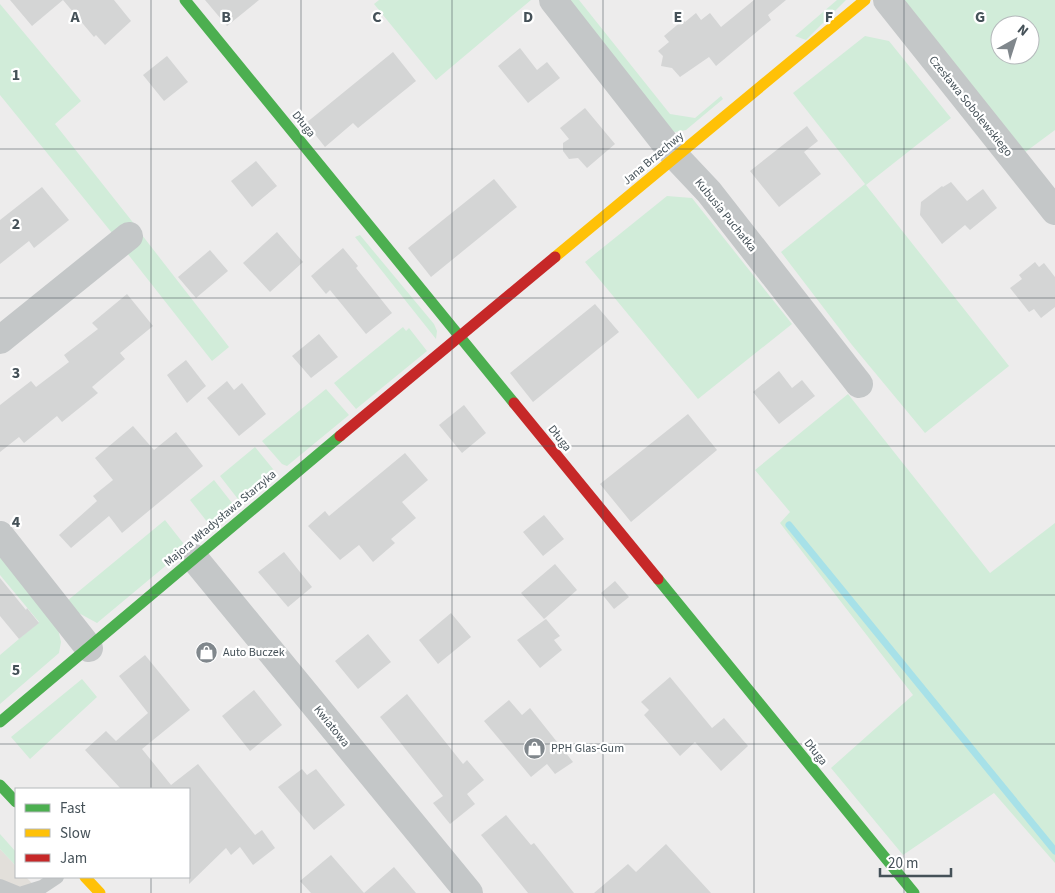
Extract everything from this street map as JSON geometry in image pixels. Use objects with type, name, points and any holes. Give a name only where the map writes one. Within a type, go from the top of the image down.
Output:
[{"type":"street","name":"Długa","points":[[185,0],[914,893]]},
{"type":"street","name":"Kubusia Puchatka","points":[[553,0],[676,157],[709,192],[859,384]]},
{"type":"street","name":"Jana Brzechwy","points":[[459,336],[865,0]]},
{"type":"street","name":"Czesława Sobolewskiego","points":[[887,0],[1055,211]]},
{"type":"street","points":[[0,340],[129,236]]},
{"type":"street","name":"Majora Władysława Starzyka","points":[[0,722],[459,336]]},
{"type":"street","points":[[0,535],[89,648]]},
{"type":"street","name":"Kwiatowa","points":[[194,558],[469,893]]},
{"type":"street","points":[[0,785],[15,801]]},
{"type":"street","points":[[86,878],[100,893]]},
{"type":"lane","points":[[23,893],[42,888],[56,878]]},
{"type":"lane","points":[[0,886],[17,893]]},
{"type":"shaded area","points":[[0,849],[15,865],[15,878],[27,878],[41,893],[0,893]]},
{"type":"green space","points":[[379,0],[531,0],[436,80],[374,4]]},
{"type":"green space","points":[[561,0],[579,0],[670,114],[695,118],[721,96],[723,99],[686,130],[670,133]]},
{"type":"green space","points":[[837,0],[846,0],[806,40],[795,36]]},
{"type":"green space","points":[[904,0],[1055,0],[1055,130],[1024,153]]},
{"type":"green space","points":[[0,4],[81,101],[55,124],[135,225],[112,233],[0,95]]},
{"type":"green space","points":[[865,36],[889,41],[951,118],[866,185],[1009,366],[925,433],[852,345],[781,252],[865,184],[793,93]]},
{"type":"green space","points":[[667,196],[692,198],[792,324],[698,399],[585,262]]},
{"type":"green space","points":[[142,235],[229,347],[212,361],[127,253]]},
{"type":"green space","points":[[360,235],[434,324],[437,331],[436,339],[355,237]]},
{"type":"green space","points":[[403,327],[406,331],[409,328],[427,351],[356,409],[334,383]]},
{"type":"green space","points":[[326,389],[349,415],[287,466],[282,464],[262,441]]},
{"type":"green space","points":[[848,394],[990,573],[1055,523],[1055,863],[994,793],[903,855],[831,768],[913,695],[780,523],[790,512],[755,470]]},
{"type":"green space","points":[[255,447],[273,469],[275,476],[241,503],[220,476]]},
{"type":"green space","points":[[214,480],[236,508],[212,528],[190,500]]},
{"type":"green space","points":[[165,520],[187,548],[97,623],[75,611],[67,601]]},
{"type":"green space","points":[[0,554],[58,629],[61,642],[59,653],[0,704],[0,655],[39,622],[0,575]]},
{"type":"green space","points":[[82,679],[97,697],[30,759],[11,737]]},
{"type":"green space","points":[[0,834],[15,851],[15,865],[0,849]]},
{"type":"building","points":[[10,0],[63,0],[32,26]]},
{"type":"building","points":[[63,0],[114,0],[131,21],[105,45],[96,35],[94,37]]},
{"type":"building","points":[[205,0],[259,0],[227,26]]},
{"type":"building","points":[[754,0],[786,0],[768,15],[771,20],[716,66],[709,57],[680,77],[672,68],[661,66],[663,56],[658,51],[669,42],[664,36],[683,20],[685,22],[696,13],[701,20],[710,13],[721,27]]},
{"type":"building","points":[[520,48],[537,70],[547,62],[560,78],[528,103],[498,66]]},
{"type":"building","points":[[393,52],[416,81],[358,128],[353,123],[325,147],[306,123]]},
{"type":"building","points":[[167,56],[188,82],[164,101],[143,75]]},
{"type":"building","points":[[585,108],[615,144],[587,168],[578,158],[569,159],[563,151],[563,143],[569,139],[560,128]]},
{"type":"building","points":[[807,126],[818,141],[804,152],[821,174],[779,207],[750,171]]},
{"type":"building","points":[[256,161],[277,186],[252,207],[231,181]]},
{"type":"building","points":[[494,179],[517,207],[431,277],[408,248]]},
{"type":"building","points":[[951,182],[967,201],[983,189],[997,208],[970,230],[965,225],[942,244],[920,215],[921,202],[942,186]]},
{"type":"building","points":[[42,187],[69,220],[34,248],[29,241],[0,264],[0,220]]},
{"type":"building","points":[[277,232],[303,262],[270,292],[243,263]]},
{"type":"building","points":[[343,248],[358,266],[356,268],[392,313],[366,334],[330,290],[326,294],[311,276]]},
{"type":"building","points":[[210,250],[228,271],[196,298],[178,277]]},
{"type":"building","points":[[1035,262],[1039,267],[1044,263],[1055,277],[1055,307],[1041,318],[1034,309],[1029,312],[1010,288],[1022,279],[1019,275]]},
{"type":"building","points":[[127,294],[153,326],[120,353],[125,359],[92,387],[98,393],[62,422],[57,416],[24,443],[19,437],[0,452],[0,405],[31,381],[36,387],[69,362],[64,355],[98,329],[92,323]]},
{"type":"building","points":[[595,304],[619,332],[533,402],[510,373]]},
{"type":"building","points":[[319,334],[338,357],[311,378],[292,356]]},
{"type":"building","points":[[186,360],[206,386],[187,403],[167,375]]},
{"type":"building","points":[[779,371],[792,388],[802,380],[815,396],[779,424],[753,392]]},
{"type":"building","points":[[227,381],[234,390],[242,383],[266,414],[239,436],[207,398]]},
{"type":"building","points":[[464,405],[486,433],[462,453],[439,425]]},
{"type":"building","points":[[688,414],[717,450],[631,522],[600,484]]},
{"type":"building","points":[[133,426],[154,450],[176,432],[203,466],[122,533],[109,516],[71,548],[59,535],[97,501],[93,496],[113,480],[95,458]]},
{"type":"building","points":[[405,453],[428,480],[402,502],[416,518],[391,539],[395,543],[373,562],[359,545],[340,560],[308,526],[325,511],[329,516]]},
{"type":"building","points":[[544,515],[564,539],[543,556],[523,532]]},
{"type":"building","points":[[284,552],[312,587],[288,607],[258,572]]},
{"type":"building","points":[[555,564],[577,590],[544,619],[521,593]]},
{"type":"building","points":[[0,578],[39,623],[19,639],[0,616]]},
{"type":"building","points":[[615,581],[629,597],[614,609],[601,593]]},
{"type":"building","points":[[451,613],[471,637],[438,664],[419,640]]},
{"type":"building","points":[[546,619],[560,636],[554,640],[562,650],[540,668],[517,640]]},
{"type":"building","points":[[368,634],[391,662],[358,689],[335,661]]},
{"type":"building","points":[[145,655],[190,710],[142,749],[171,785],[198,764],[255,835],[262,830],[275,848],[253,865],[240,847],[231,855],[226,848],[189,884],[190,788],[120,788],[85,750],[106,731],[116,741],[148,713],[119,676]]},
{"type":"building","points":[[670,677],[712,728],[724,718],[748,746],[721,771],[695,742],[680,756],[644,715],[649,710],[641,702]]},
{"type":"building","points":[[254,690],[282,725],[250,751],[222,716]]},
{"type":"building","points":[[407,694],[463,764],[467,760],[484,780],[467,794],[475,804],[450,824],[433,803],[443,796],[380,717]]},
{"type":"building","points":[[509,700],[522,715],[530,708],[573,762],[555,774],[547,764],[531,777],[484,721]]},
{"type":"building","points":[[302,769],[307,775],[316,769],[345,805],[314,830],[278,787]]},
{"type":"building","points":[[506,815],[531,845],[534,843],[574,893],[528,893],[481,835]]},
{"type":"building","points":[[666,844],[711,893],[594,893],[628,864],[636,872]]},
{"type":"building","points":[[331,855],[364,893],[311,893],[300,881]]},
{"type":"building","points":[[394,867],[416,893],[364,893]]},
{"type":"waterway","points":[[789,525],[1055,851]]},
{"type":"traffic: fast","points":[[185,0],[514,403]]},
{"type":"traffic: fast","points":[[0,722],[340,436]]},
{"type":"traffic: fast","points":[[658,579],[914,893]]},
{"type":"traffic: fast","points":[[0,785],[15,801]]},
{"type":"traffic: slow","points":[[555,257],[865,0]]},
{"type":"traffic: slow","points":[[86,878],[100,893]]},
{"type":"traffic: jam","points":[[340,436],[555,257]]},
{"type":"traffic: jam","points":[[514,403],[658,579]]},
{"type":"place","name":"Auto Buczek","points":[[207,652]]},
{"type":"place","name":"PPH Glas-Gum","points":[[535,748]]}]
